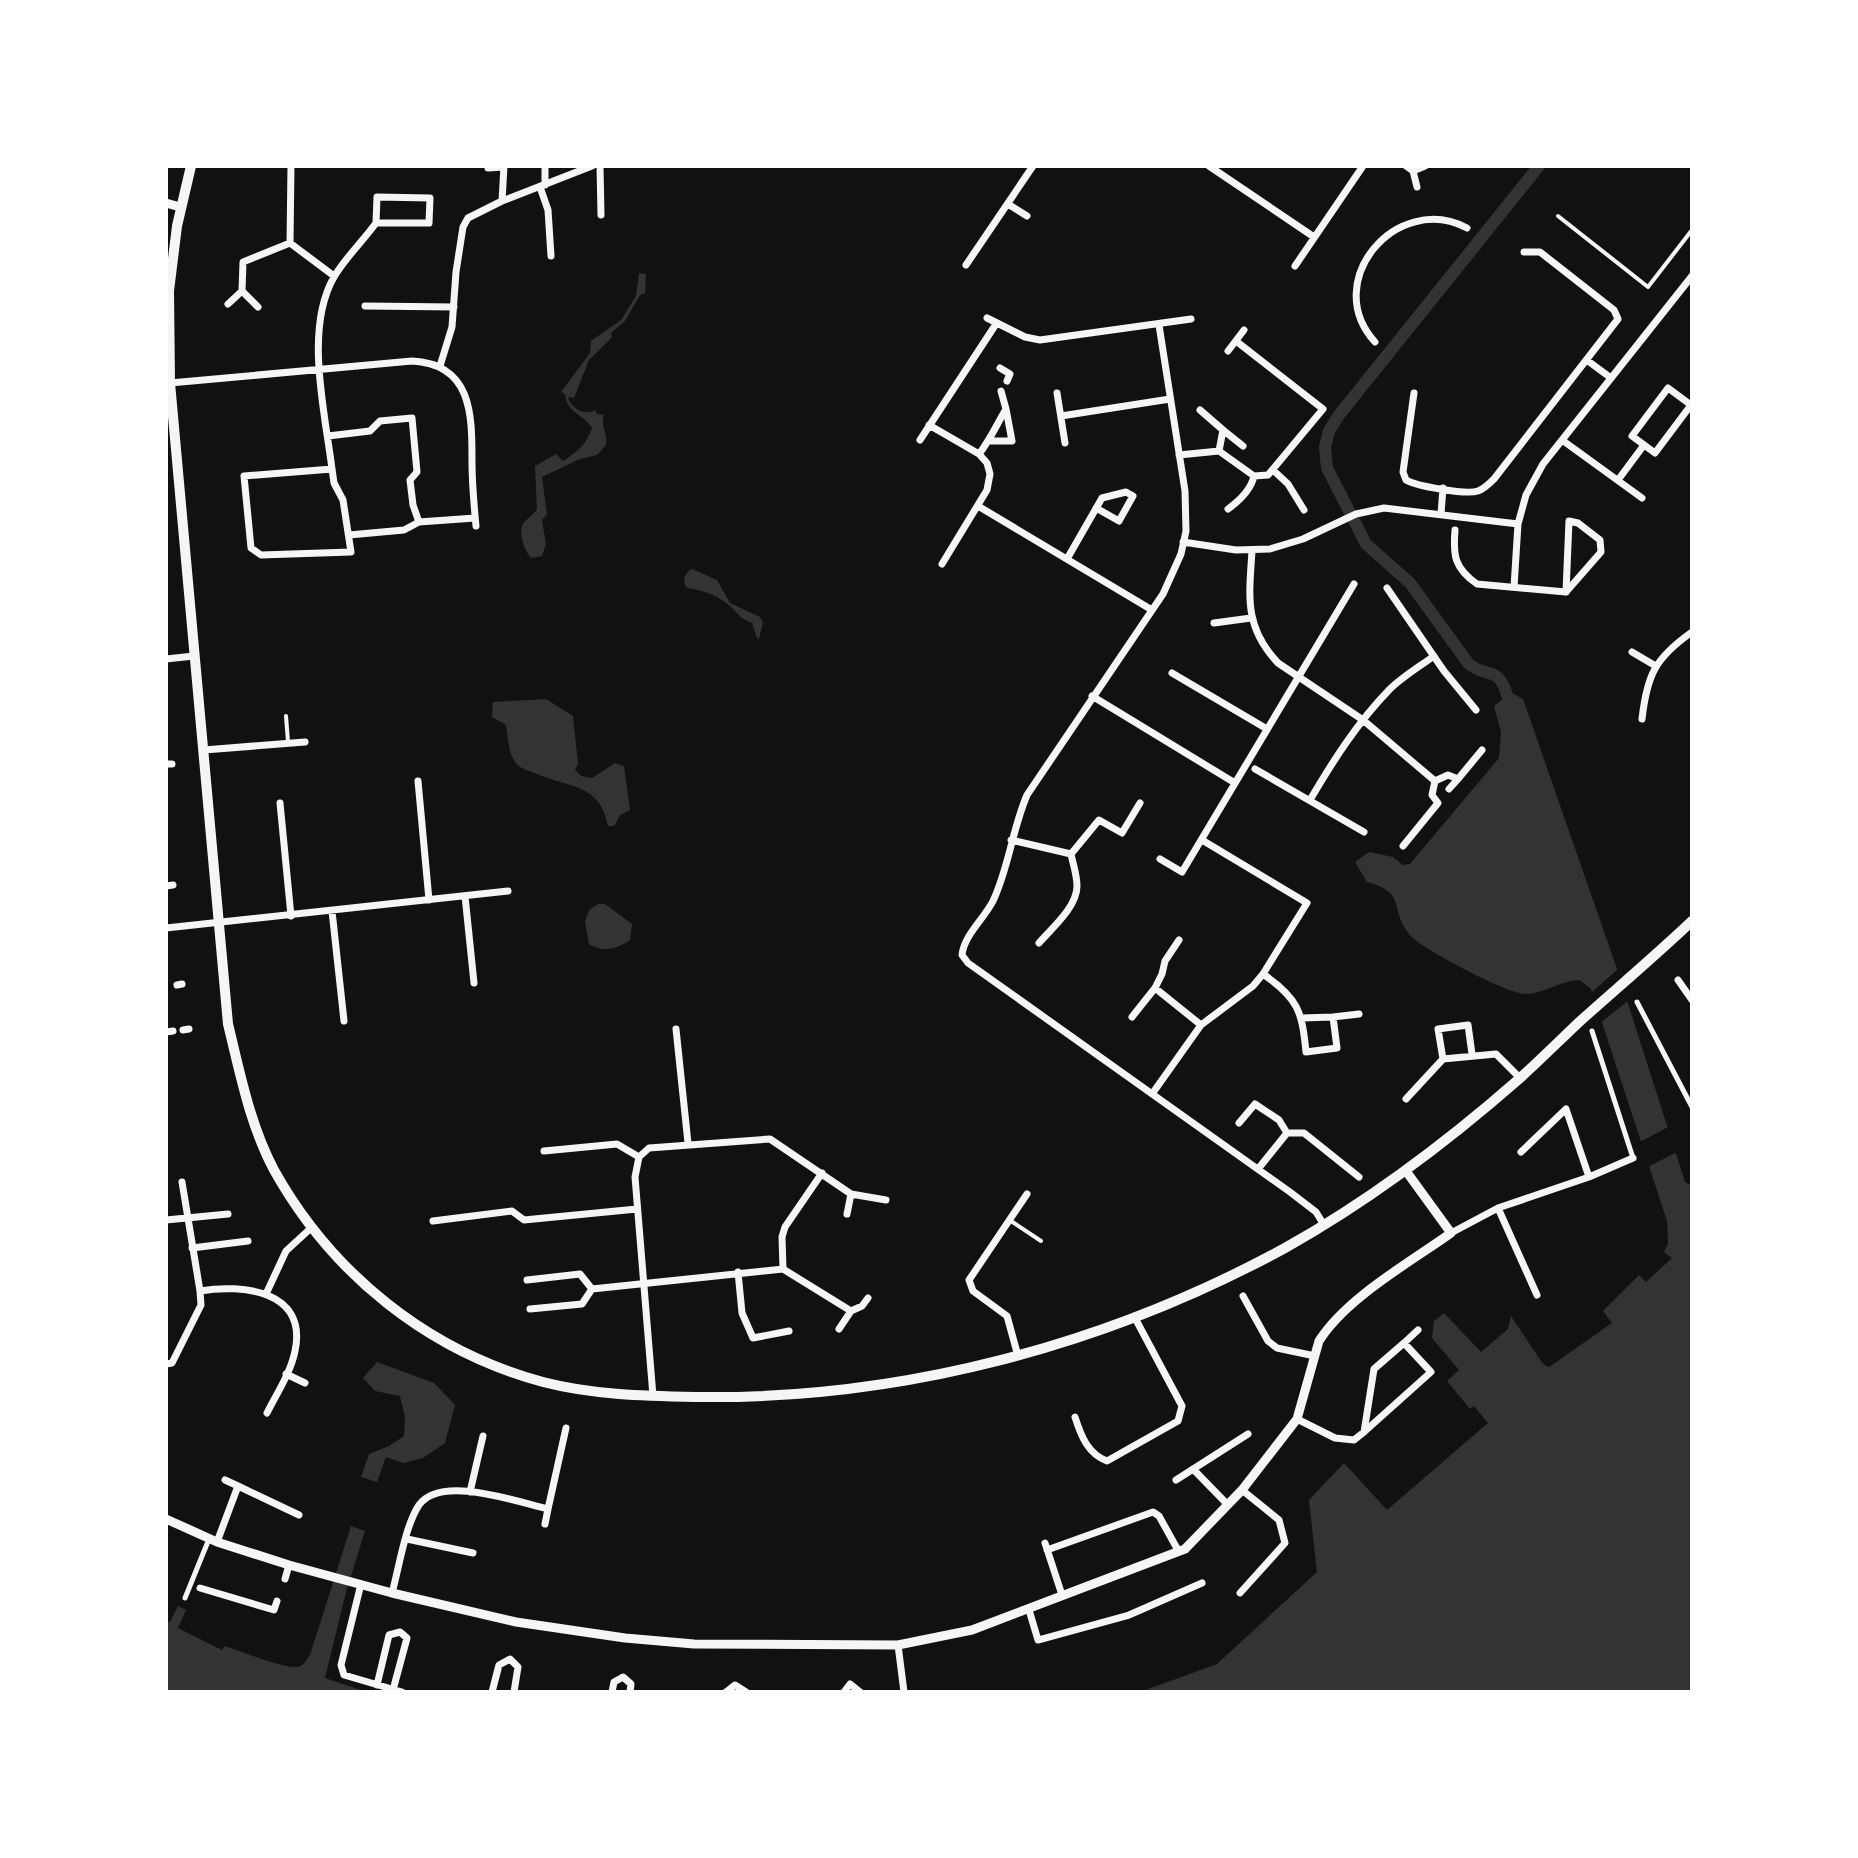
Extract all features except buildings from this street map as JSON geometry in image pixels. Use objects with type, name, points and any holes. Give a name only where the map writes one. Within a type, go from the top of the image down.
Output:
[{"type":"main road","points":[[191,166],[180,207],[168,310],[170,383],[228,1024],[244,1089],[270,1161],[311,1228],[347,1268],[392,1309],[446,1343],[489,1363],[545,1382],[597,1392],[720,1397],[829,1390],[917,1379],[1018,1356],[1135,1318],[1249,1267],[1324,1225],[1406,1171],[1520,1078],[1692,921]]},
{"type":"street","points":[[290,243],[291,166]]},
{"type":"street","points":[[545,166],[543,186],[551,256]]},
{"type":"street","points":[[440,366],[452,327],[463,227],[468,218],[502,201],[592,166]]},
{"type":"street","points":[[600,166],[601,215]]},
{"type":"street","points":[[1209,166],[1314,237]]},
{"type":"street","points":[[1295,266],[1363,166]]},
{"type":"street","points":[[1417,187],[1410,169],[1425,166]]},
{"type":"street","points":[[488,168],[504,167],[502,201]]},
{"type":"street","points":[[966,265],[1030,167]]},
{"type":"street","points":[[332,469],[244,476],[251,548],[261,555],[351,552],[343,500],[334,483],[332,469],[320,369],[320,317],[334,276],[376,223],[377,197],[430,198],[429,223],[376,223]]},
{"type":"street","points":[[166,203],[180,207]]},
{"type":"street","points":[[1008,204],[1027,216]]},
{"type":"street","points":[[1375,342],[1366,333],[1357,300],[1362,265],[1373,247],[1420,214],[1452,220],[1467,228]]},
{"type":"street","points":[[290,243],[334,276]]},
{"type":"street","points":[[228,304],[242,291],[243,262],[290,243]]},
{"type":"street","points":[[1414,393],[1403,476],[1410,483],[1474,493],[1494,479],[1588,361],[1614,327],[1617,314],[1540,252],[1524,252]]},
{"type":"street","points":[[1514,587],[1518,524],[1526,495],[1543,464],[1692,276]]},
{"type":"street","points":[[242,291],[258,307]]},
{"type":"street","points":[[454,294],[464,294]]},
{"type":"street","points":[[365,306],[454,307]]},
{"type":"street","points":[[987,318],[1025,337],[1040,340],[1191,319]]},
{"type":"street","points":[[920,440],[996,324]]},
{"type":"street","points":[[1159,325],[1185,491],[1183,542],[1173,576],[1027,795],[1011,840],[1000,887],[962,949],[965,959],[1258,1169],[1316,1212],[1324,1225]]},
{"type":"street","points":[[1228,351],[1244,330]]},
{"type":"street","points":[[1179,455],[1219,451],[1254,476],[1268,475],[1323,409],[1236,341]]},
{"type":"street","points":[[170,383],[412,361],[440,366],[450,374],[465,394],[472,416],[476,522],[419,522],[404,530],[349,535]]},
{"type":"street","points":[[1588,361],[1611,378]]},
{"type":"street","points":[[1000,368],[1010,374],[1007,381]]},
{"type":"street","points":[[1668,388],[1691,405],[1655,453],[1644,445],[1632,436],[1668,388]]},
{"type":"street","points":[[990,441],[1012,441],[1001,391]]},
{"type":"street","points":[[1057,393],[1065,443]]},
{"type":"street","points":[[1061,416],[1170,399]]},
{"type":"street","points":[[979,454],[990,441],[1006,409]]},
{"type":"street","points":[[1200,410],[1243,446]]},
{"type":"street","points":[[328,436],[370,431],[380,421],[412,418],[417,472],[410,480],[419,522]]},
{"type":"street","points":[[929,425],[979,454],[987,463],[991,480],[942,564]]},
{"type":"street","points":[[1219,451],[1223,430]]},
{"type":"street","points":[[1562,440],[1642,498]]},
{"type":"street","points":[[1618,480],[1644,445]]},
{"type":"street","points":[[1273,470],[1288,484],[1304,510]]},
{"type":"street","points":[[1228,509],[1239,501],[1252,484],[1254,476]]},
{"type":"street","points":[[1441,514],[1443,488]]},
{"type":"street","points":[[1067,559],[1096,508],[1106,495],[1126,492],[1133,496],[1119,521],[1096,508]]},
{"type":"street","points":[[978,506],[1152,610]]},
{"type":"street","points":[[1183,542],[1252,551],[1280,547],[1369,510],[1398,508],[1518,524]]},
{"type":"street","points":[[1569,521],[1578,523],[1600,540],[1601,552],[1566,592],[1569,521]]},
{"type":"street","points":[[1455,530],[1453,556],[1477,584],[1566,592]]},
{"type":"street","points":[[1252,551],[1251,618],[1258,639],[1268,653],[1363,720],[1435,781]]},
{"type":"street","points":[[1160,859],[1182,872],[1354,584]]},
{"type":"street","points":[[1387,588],[1476,710]]},
{"type":"street","points":[[1214,623],[1251,618]]},
{"type":"street","points":[[1642,719],[1645,688],[1654,665],[1673,645],[1692,632]]},
{"type":"street","points":[[1632,652],[1654,665]]},
{"type":"street","points":[[166,659],[194,656]]},
{"type":"street","points":[[1310,800],[1338,752],[1363,720],[1391,688],[1434,656]]},
{"type":"street","points":[[1172,673],[1267,729]]},
{"type":"street","points":[[1092,696],[1235,783]]},
{"type":"street","points":[[204,750],[305,742]]},
{"type":"street","points":[[1403,846],[1482,750]]},
{"type":"street","points":[[1255,769],[1364,832]]},
{"type":"street","points":[[1435,781],[1448,775],[1458,779]]},
{"type":"street","points":[[418,781],[429,900]]},
{"type":"street","points":[[1435,781],[1432,795],[1438,803]]},
{"type":"street","points":[[280,803],[291,916]]},
{"type":"street","points":[[1071,854],[1099,820],[1122,833],[1140,803]]},
{"type":"street","points":[[1011,840],[1071,854]]},
{"type":"street","points":[[1152,1094],[1201,1025],[1253,986],[1263,974],[1307,903],[1202,840]]},
{"type":"street","points":[[1039,943],[1071,905],[1078,883],[1071,854]]},
{"type":"street","points":[[166,928],[508,891]]},
{"type":"street","points":[[465,896],[474,983]]},
{"type":"street","points":[[332,911],[344,1021]]},
{"type":"street","points":[[1132,1017],[1155,988],[1165,961],[1179,940]]},
{"type":"street","points":[[1263,974],[1290,994],[1302,1018],[1306,1052],[1337,1048],[1333,1017]]},
{"type":"street","points":[[1678,980],[1692,1000]]},
{"type":"street","points":[[1155,988],[1201,1025]]},
{"type":"street","points":[[1637,1002],[1692,1107]]},
{"type":"street","points":[[1302,1018],[1359,1014]]},
{"type":"street","points":[[1443,1059],[1438,1029],[1468,1025],[1472,1054]]},
{"type":"street","points":[[676,1029],[688,1143]]},
{"type":"street","points":[[166,1519],[213,1540],[289,1565],[392,1593],[516,1622],[652,1641],[719,1645],[898,1645],[972,1630],[1185,1549],[1242,1490],[1297,1419],[1315,1356],[1326,1330],[1361,1297],[1451,1233],[1498,1208],[1589,1177],[1633,1158],[1592,1031]]},
{"type":"street","points":[[1406,1099],[1443,1059],[1496,1054],[1520,1078]]},
{"type":"street","points":[[1239,1123],[1255,1104],[1279,1120],[1287,1133]]},
{"type":"street","points":[[1521,1152],[1566,1109],[1589,1177]]},
{"type":"street","points":[[1258,1169],[1287,1133]]},
{"type":"street","points":[[1287,1133],[1304,1133],[1359,1177]]},
{"type":"street","points":[[653,1396],[635,1177],[639,1157],[649,1148],[770,1139],[851,1194],[886,1200]]},
{"type":"street","points":[[544,1151],[617,1144],[639,1157]]},
{"type":"street","points":[[1406,1171],[1451,1233]]},
{"type":"street","points":[[783,1269],[782,1237],[785,1227],[822,1173]]},
{"type":"street","points":[[166,1364],[172,1363],[201,1305],[182,1182]]},
{"type":"street","points":[[847,1214],[851,1194]]},
{"type":"street","points":[[1018,1356],[1007,1316],[973,1291],[969,1280],[1027,1194]]},
{"type":"street","points":[[1498,1208],[1537,1295]]},
{"type":"street","points":[[433,1221],[512,1211],[524,1220],[637,1209]]},
{"type":"street","points":[[166,1220],[228,1214]]},
{"type":"street","points":[[266,1294],[286,1251],[311,1228]]},
{"type":"street","points":[[192,1248],[248,1241]]},
{"type":"street","points":[[592,1289],[783,1269],[851,1311]]},
{"type":"street","points":[[738,1272],[742,1313],[753,1338],[789,1331]]},
{"type":"street","points":[[527,1280],[580,1274],[592,1289]]},
{"type":"street","points":[[200,1291],[236,1287],[266,1294],[289,1313],[295,1324],[296,1347],[267,1413]]},
{"type":"street","points":[[530,1309],[582,1304],[592,1289]]},
{"type":"street","points":[[1243,1296],[1268,1341],[1277,1348],[1315,1356]]},
{"type":"street","points":[[839,1329],[851,1311],[862,1306],[868,1298]]},
{"type":"street","points":[[1075,1417],[1082,1438],[1097,1457],[1107,1461],[1178,1421],[1182,1406],[1135,1318]]},
{"type":"street","points":[[1364,1432],[1374,1369],[1418,1330]]},
{"type":"street","points":[[1297,1419],[1335,1438],[1354,1440],[1431,1372],[1404,1343]]},
{"type":"street","points":[[286,1374],[305,1383]]},
{"type":"street","points":[[545,1524],[566,1428]]},
{"type":"street","points":[[1176,1480],[1248,1434]]},
{"type":"street","points":[[470,1492],[483,1436]]},
{"type":"street","points":[[1193,1469],[1228,1505]]},
{"type":"street","points":[[225,1480],[299,1515]]},
{"type":"street","points":[[185,1598],[238,1486]]},
{"type":"street","points":[[392,1593],[421,1503],[444,1490],[470,1492],[548,1509]]},
{"type":"street","points":[[1240,1593],[1285,1543],[1279,1520],[1242,1490]]},
{"type":"street","points":[[1062,1595],[1046,1547],[1153,1512],[1159,1516],[1179,1552]]},
{"type":"street","points":[[407,1539],[473,1553]]},
{"type":"street","points":[[285,1579],[289,1565]]},
{"type":"street","points":[[358,1583],[341,1665],[344,1675],[377,1685],[398,1691],[407,1638],[400,1632],[389,1635],[377,1685]]},
{"type":"street","points":[[1029,1610],[1038,1640],[1129,1615],[1202,1583]]},
{"type":"street","points":[[200,1588],[274,1610],[277,1601]]},
{"type":"street","points":[[898,1645],[904,1692]]},
{"type":"street","points":[[492,1692],[499,1665],[510,1659],[518,1667],[514,1692]]},
{"type":"street","points":[[612,1692],[614,1682],[623,1677],[631,1684],[630,1692]]},
{"type":"street","points":[[844,1692],[850,1684],[860,1692]]},
{"type":"street","points":[[726,1692],[735,1685],[746,1692]]},
{"type":"lane","points":[[1558,216],[1648,287],[1692,231]]},
{"type":"lane","points":[[286,716],[288,743]]},
{"type":"lane","points":[[1009,1219],[1041,1241]]},
{"type":"shaded area","points":[[639,273],[646,274],[645,293],[640,295],[625,321],[611,333],[612,337],[589,360],[574,398],[568,397],[578,410],[595,410],[597,414],[604,415],[606,445],[597,455],[580,459],[542,477],[547,514],[542,520],[546,544],[542,556],[531,558],[521,533],[523,524],[537,509],[535,466],[556,454],[563,461],[581,447],[592,428],[572,410],[561,392],[590,353],[591,341],[621,320],[636,296]]},
{"type":"shaded area","points":[[692,569],[717,580],[730,603],[760,617],[763,622],[759,639],[752,623],[722,600],[687,588],[685,578]]},
{"type":"shaded area","points":[[1512,693],[1523,699],[1616,966],[1685,1182],[1692,1186],[1692,1692],[1140,1692],[1217,1664],[1317,1572],[1309,1500],[1344,1463],[1387,1510],[1488,1423],[1474,1406],[1470,1409],[1447,1381],[1459,1370],[1432,1338],[1434,1321],[1444,1313],[1481,1352],[1508,1329],[1511,1316],[1543,1364],[1549,1367],[1612,1323],[1603,1311],[1639,1275],[1646,1282],[1672,1258],[1664,1252],[1668,1244],[1667,1221],[1591,989],[1580,980],[1526,994],[1465,970],[1410,935],[1393,896],[1380,886],[1367,882],[1355,862],[1369,852],[1393,857],[1403,865],[1410,864],[1499,758],[1501,732],[1494,706],[1503,699],[1502,696]]},
{"type":"shaded area","points":[[546,699],[573,716],[578,764],[575,770],[581,776],[592,778],[615,763],[624,766],[630,810],[620,815],[614,826],[608,826],[604,812],[591,795],[525,770],[513,758],[506,725],[492,717],[493,702]]},
{"type":"shaded area","points":[[598,904],[605,904],[632,924],[630,940],[610,949],[589,944],[585,922],[589,910]]},
{"type":"shaded area","points":[[377,1362],[434,1383],[455,1405],[445,1443],[423,1458],[403,1463],[386,1457],[377,1482],[361,1477],[369,1454],[404,1436],[405,1418],[400,1396],[375,1391],[363,1378]]},
{"type":"shaded area","points":[[351,1526],[365,1531],[325,1678],[367,1692],[166,1692],[166,1621],[170,1622],[178,1606],[186,1610],[178,1628],[222,1650],[225,1646],[281,1665],[302,1665],[310,1655]]},
{"type":"pier","points":[[1620,967],[1629,1000],[1599,1024],[1591,993]]},
{"type":"pier","points":[[1670,1126],[1679,1151],[1646,1168],[1638,1143]]},
{"type":"waterway","points":[[1507,695],[1500,679],[1468,663],[1410,583],[1366,544],[1327,468],[1325,447],[1329,431],[1339,415],[1539,166]]}]
